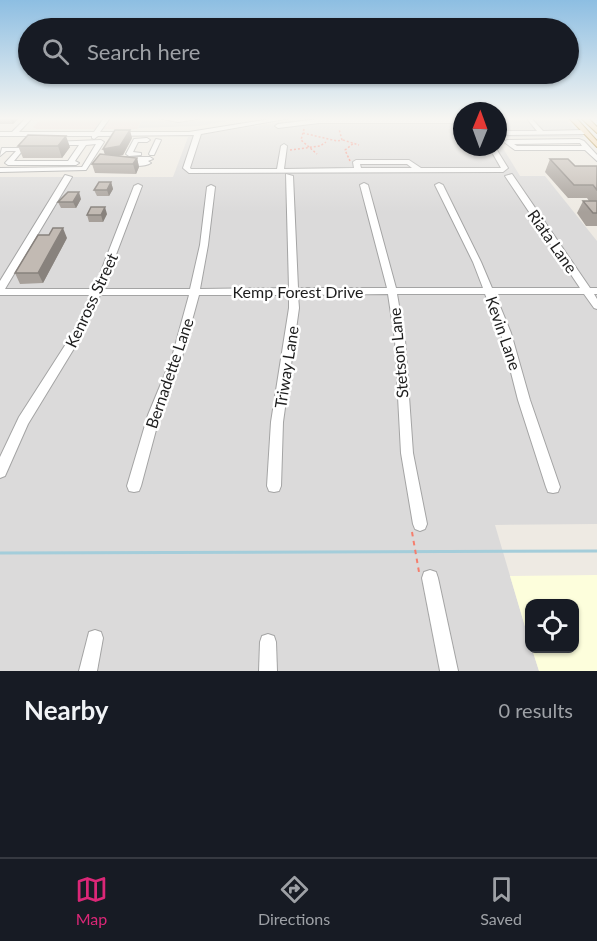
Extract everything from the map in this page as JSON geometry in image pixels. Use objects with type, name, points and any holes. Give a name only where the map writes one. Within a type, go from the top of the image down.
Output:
[{"type":"street","points":[[4,163],[21,149]]},
{"type":"street","points":[[70,163],[82,149]]},
{"type":"street","points":[[0,170],[84,169],[96,149]]},
{"type":"street","points":[[131,149],[129,154],[149,161]]},
{"type":"street","points":[[149,161],[154,149]]},
{"type":"street","points":[[192,149],[186,168],[189,171],[284,173],[357,166],[419,170],[502,170],[504,168],[497,156]]},
{"type":"street","name":"Triway Lane","points":[[274,486],[277,422],[292,333],[293,291],[284,149]]},
{"type":"street","points":[[111,159],[149,161]]},
{"type":"street","points":[[120,163],[149,161]]},
{"type":"street","points":[[4,163],[88,163]]},
{"type":"street","name":"Riata Lane","points":[[510,176],[592,291],[597,306]]},
{"type":"street","points":[[0,291],[68,177]]},
{"type":"street","name":"Stetson Lane","points":[[364,185],[392,291],[400,340],[407,453],[416,528]]},
{"type":"street","name":"Kevin Lane","points":[[439,185],[489,291],[506,333],[527,409],[553,487]]},
{"type":"street","name":"Kenross Street","points":[[0,472],[23,421],[76,337],[97,292],[138,186]]},
{"type":"street","name":"Bernadette Lane","points":[[134,486],[154,416],[177,357],[196,291],[211,187]]},
{"type":"street","name":"Kemp Forest Drive","points":[[0,291],[592,291]]},
{"type":"street","points":[[424,572],[449,671]]},
{"type":"street","points":[[87,671],[95,638]]},
{"type":"street","points":[[268,642],[268,671]]},
{"type":"path","points":[[310,149],[317,154]]},
{"type":"path","points":[[346,149],[349,161],[357,166]]},
{"type":"path","points":[[416,528],[424,572]]},
{"type":"shaded area","points":[[183,149],[453,149],[453,156],[507,155],[520,176],[545,176],[597,241],[597,524],[495,525],[525,626],[525,653],[533,653],[539,671],[0,671],[0,177],[173,177]]},
{"type":"shaded area","points":[[597,575],[597,671],[539,671],[533,653],[579,653],[579,599],[525,599],[525,627],[510,576]]},
{"type":"building","points":[[100,154],[137,158],[133,164],[92,164]]},
{"type":"building","points":[[550,159],[568,159],[575,166],[597,166],[597,190],[593,185],[574,185]]},
{"type":"building","points":[[99,182],[111,182],[107,190],[94,190]]},
{"type":"building","points":[[68,192],[79,192],[73,202],[58,202]]},
{"type":"building","points":[[583,201],[597,201],[597,213],[593,213]]},
{"type":"building","points":[[91,207],[105,207],[101,215],[87,215]]},
{"type":"building","points":[[53,228],[63,228],[38,273],[15,273],[38,235],[49,235]]},
{"type":"waterway","points":[[0,553],[597,551]]}]
